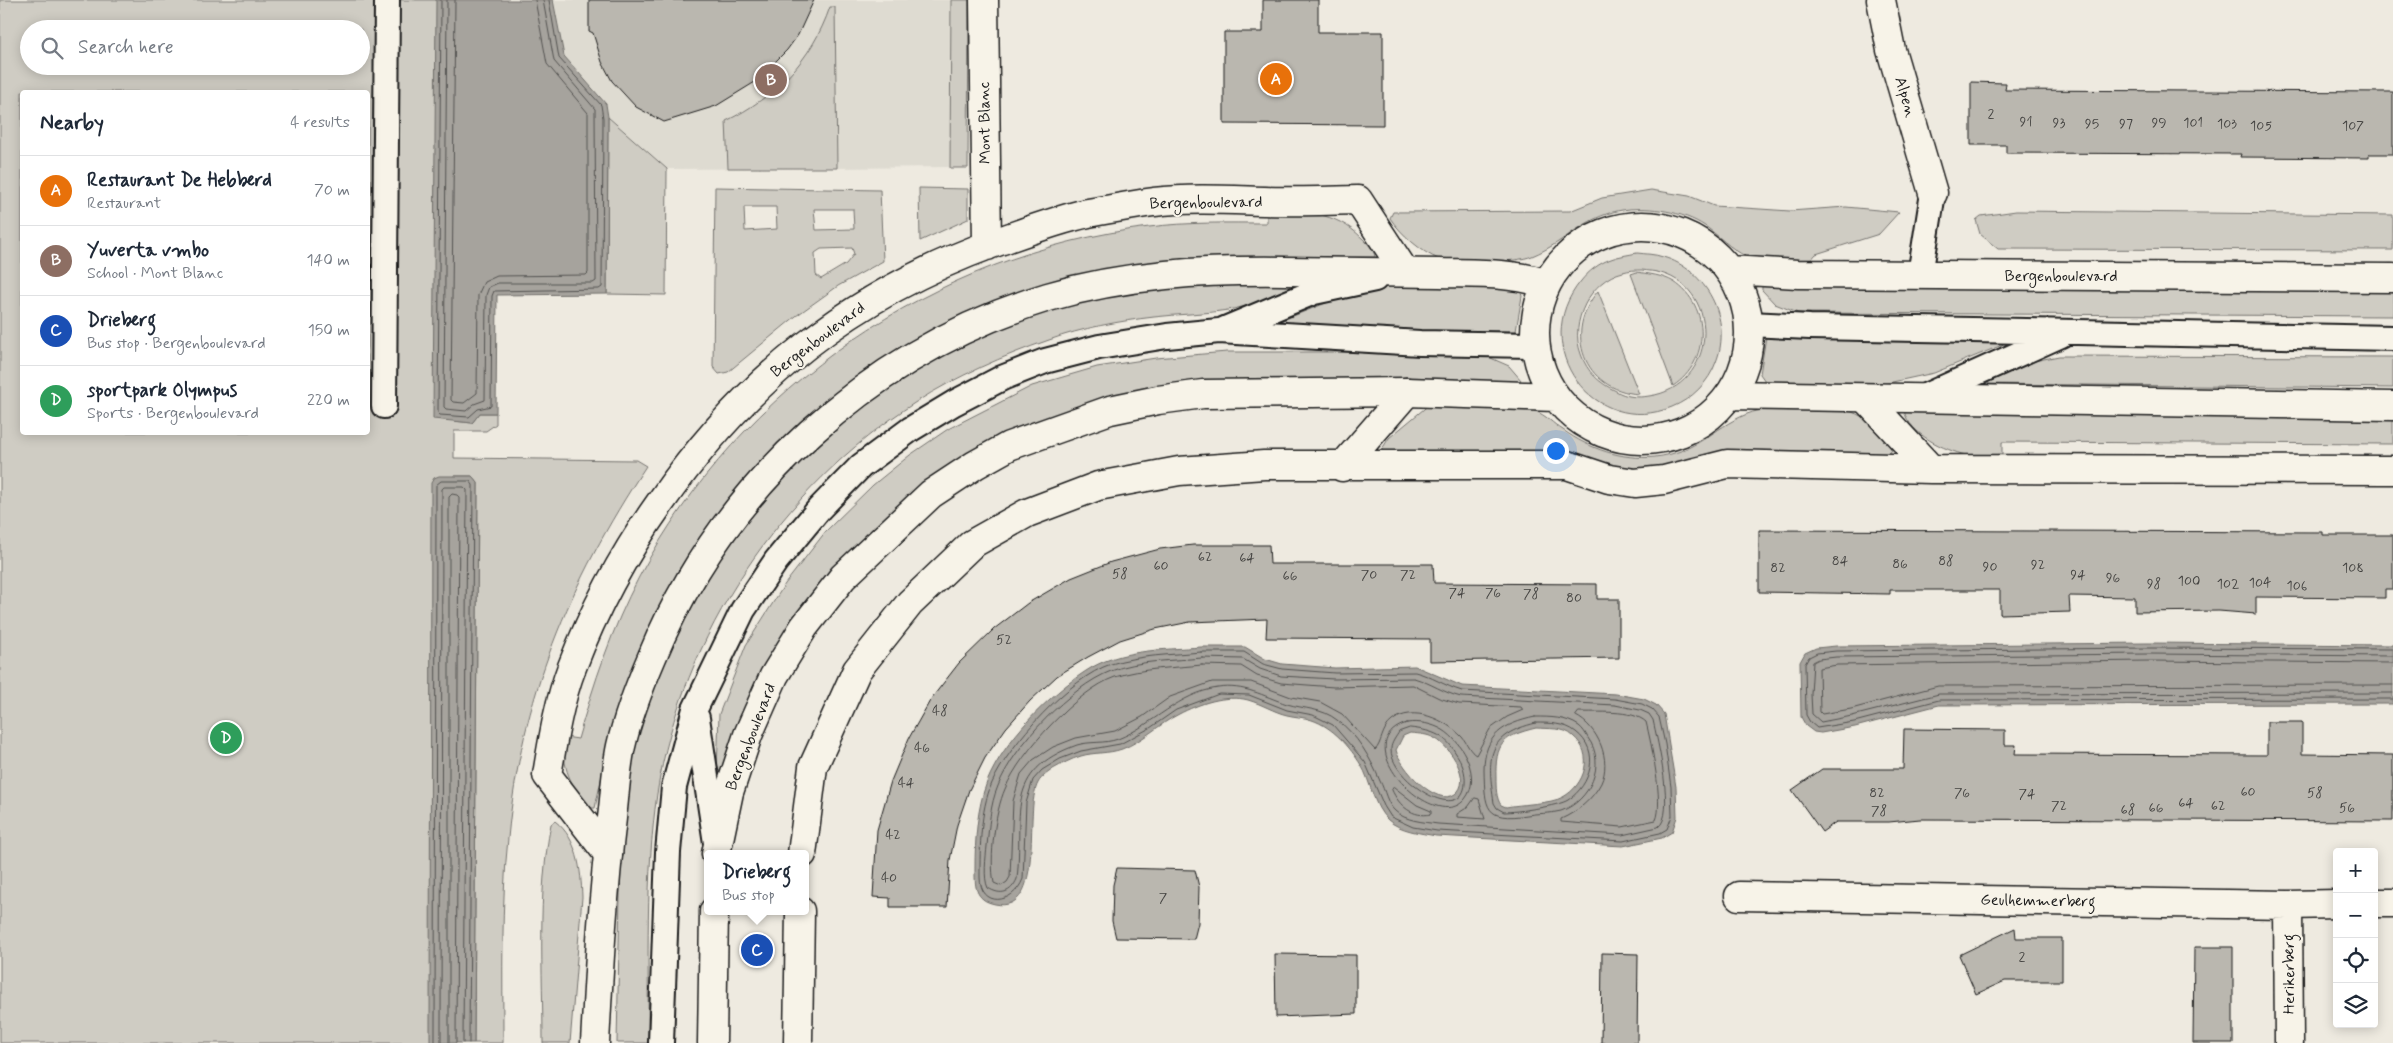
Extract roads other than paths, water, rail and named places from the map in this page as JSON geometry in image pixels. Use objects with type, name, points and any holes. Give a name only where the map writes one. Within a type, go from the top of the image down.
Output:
[{"type":"main road","name":"Mont Blanc","points":[[984,0],[987,246]]},
{"type":"main road","name":"Alpen","points":[[1881,0],[1891,50],[1933,194]]},
{"type":"main road","name":"Bergenboulevard","points":[[608,854],[547,775],[553,738],[571,670],[596,610],[627,550],[676,479],[714,431],[785,361],[833,325],[866,303],[943,263],[987,246],[1076,216],[1155,202],[1358,200],[1404,272]]},
{"type":"main road","points":[[1639,225],[1668,228],[1696,240],[1719,258],[1729,270],[1747,310],[1749,339],[1744,368],[1730,395],[1710,416],[1688,430],[1664,438],[1638,440],[1612,436],[1589,426],[1568,410],[1556,397],[1540,368],[1535,345],[1537,311],[1547,284],[1563,260],[1585,242],[1610,230],[1639,225]]},
{"type":"main road","name":"Bergenboulevard","points":[[1729,270],[1798,274],[2393,278]]},
{"type":"main road","points":[[595,1043],[608,854],[621,746],[639,687],[663,630],[692,576],[726,525],[765,477],[808,433],[856,394],[907,360],[1000,314],[1041,300],[1100,284],[1151,275],[1202,271],[1404,272],[1511,275],[1547,284]]},
{"type":"main road","name":"Bergenboulevard","points":[[716,850],[729,792],[748,735],[774,676],[804,627],[843,577],[931,494],[1009,446],[1110,410],[1158,400],[1203,394],[1407,392],[1556,397]]},
{"type":"main road","points":[[1342,467],[1407,392]]},
{"type":"main road","points":[[1730,395],[2393,406]]},
{"type":"main road","points":[[1864,398],[1931,469]]},
{"type":"main road","points":[[803,850],[813,767],[857,670],[910,603],[972,544],[1027,513],[1098,486],[1179,471],[1264,465],[1342,467],[1567,465],[1609,479],[1635,483],[1664,480],[1727,464],[1931,469],[2393,470]]},
{"type":"main road","name":"Geulhemmerberg","points":[[1739,896],[2288,905],[2333,904]]},
{"type":"main road","points":[[2378,903],[2393,903]]},
{"type":"main road","name":"Herikerberg","points":[[2288,905],[2290,1043]]},
{"type":"main road","points":[[712,1043],[714,915]]},
{"type":"main road","points":[[798,1043],[800,915]]},
{"type":"lane","points":[[384,406],[387,0]]},
{"type":"lane","points":[[1920,275],[1933,194]]},
{"type":"lane","points":[[1219,331],[1314,292],[1404,272]]},
{"type":"lane","points":[[1749,324],[2393,338]]},
{"type":"lane","points":[[661,1043],[668,852],[674,787],[696,709],[743,610],[776,561],[819,509],[861,466],[911,429],[954,402],[1002,378],[1045,361],[1099,347],[1167,336],[1219,331],[1420,343],[1535,345]]},
{"type":"lane","points":[[1923,397],[2068,332]]},
{"type":"lane","name":"Bergenboulevard","points":[[696,709],[716,850]]},
{"type":"water","points":[[436,0],[553,0],[564,56],[606,104],[608,117],[607,294],[497,295],[496,413],[480,413],[472,423],[433,419]]},
{"type":"water","points":[[439,476],[472,476],[478,483],[474,1043],[430,1043],[431,483],[434,478]]},
{"type":"water","points":[[2148,643],[2393,645],[2393,704],[1939,705],[1855,727],[1821,733],[1814,732],[1806,726],[1801,717],[1800,662],[1805,653],[1816,648],[1836,646]]},
{"type":"water","points":[[1201,647],[1245,647],[1265,659],[1282,664],[1335,668],[1415,666],[1462,686],[1616,694],[1644,699],[1656,705],[1664,714],[1676,787],[1677,817],[1672,832],[1662,838],[1623,846],[1436,836],[1417,833],[1398,827],[1383,815],[1361,765],[1352,751],[1327,727],[1306,718],[1282,714],[1248,700],[1231,698],[1212,701],[1187,710],[1130,746],[1117,751],[1077,757],[1045,775],[1038,783],[1034,796],[1028,878],[1022,894],[1011,903],[995,904],[983,899],[977,891],[975,874],[976,835],[981,802],[987,782],[995,766],[1004,750],[1016,735],[1057,693],[1086,671],[1099,664],[1113,658],[1142,652]],"holes":[[[1536,728],[1565,731],[1580,743],[1584,751],[1585,760],[1582,777],[1571,792],[1558,799],[1506,807],[1501,805],[1497,796],[1496,785],[1496,766],[1500,749],[1509,738]],[[1410,733],[1433,737],[1442,743],[1453,756],[1461,773],[1462,781],[1460,788],[1455,794],[1447,797],[1429,791],[1404,766],[1396,750],[1403,736]]]},
{"type":"place","name":"Restaurant De Hebberd","points":[[1276,79]]},
{"type":"place","name":"Yuverta vmbo","points":[[771,80]]},
{"type":"place","name":"sportpark Olympus","points":[[226,738]]},
{"type":"place","name":"Drieberg","points":[[757,950]]}]
